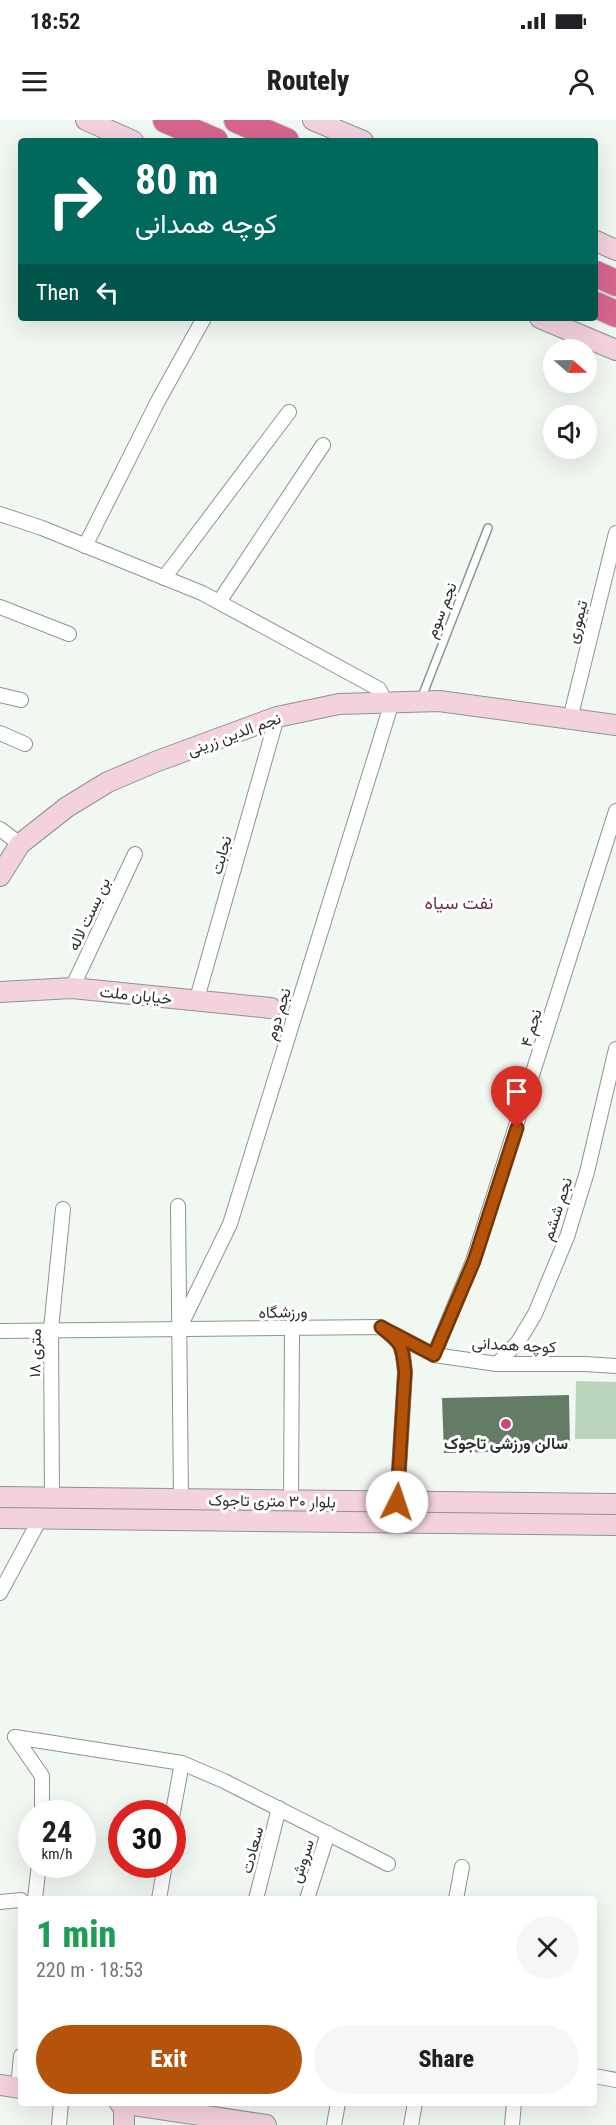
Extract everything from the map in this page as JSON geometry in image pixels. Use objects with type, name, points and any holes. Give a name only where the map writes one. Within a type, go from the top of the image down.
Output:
[{"type":"highway","points":[[166,120],[208,138]]},
{"type":"highway","points":[[237,120],[279,138]]},
{"type":"highway","points":[[598,275],[616,283]]},
{"type":"highway","points":[[598,306],[616,314]]},
{"type":"street","points":[[86,120],[126,138]]},
{"type":"street","points":[[313,120],[356,138]]},
{"type":"street","points":[[598,242],[616,250]]},
{"type":"street","points":[[85,546],[158,400],[202,321]]},
{"type":"street","points":[[547,321],[616,350]]},
{"type":"street","points":[[164,578],[289,411]]},
{"type":"street","points":[[219,602],[323,445]]},
{"type":"street","points":[[0,514],[85,546],[219,602],[379,689],[389,703]]},
{"type":"street","name":"تیموری","points":[[570,719],[616,533]]},
{"type":"street","points":[[0,607],[69,634]]},
{"type":"street","points":[[0,695],[21,700]]},
{"type":"street","name":"نجم الدین زرینی","points":[[0,876],[20,844],[67,807],[108,782],[277,717],[339,704],[440,701],[616,725]]},
{"type":"street","name":"نجم دوم","points":[[179,1329],[230,1224],[389,703]]},
{"type":"street","name":"نجابت","points":[[196,1002],[277,717]]},
{"type":"street","points":[[0,733],[24,744]]},
{"type":"street","name":"نجم ۴","points":[[434,1355],[474,1261],[616,811]]},
{"type":"street","points":[[0,829],[20,844]]},
{"type":"street","name":"بن بست لاله","points":[[72,988],[135,854]]},
{"type":"street","name":"خیابان ملت","points":[[0,992],[72,988],[272,1008]]},
{"type":"street","name":"نجم ششم","points":[[497,1364],[518,1342],[535,1314],[567,1237],[613,1074],[616,1049]]},
{"type":"street","points":[[178,1206],[182,1500]]},
{"type":"street","name":"۱۸ متری","points":[[52,1498],[51,1329],[63,1209]]},
{"type":"street","points":[[381,1327],[398,1341],[403,1353],[405,1372],[397,1502]]},
{"type":"street","name":"ورزشگاه","points":[[0,1331],[381,1327]]},
{"type":"street","name":"کوچه همدانی","points":[[381,1327],[434,1355],[497,1364],[616,1366]]},
{"type":"street","points":[[291,1501],[292,1328]]},
{"type":"street","name":"بلوار ۳۰ متری تاجوک","points":[[0,1497],[616,1504]]},
{"type":"street","name":"بلوار ۳۰ متری تاجوک","points":[[0,1518],[616,1525]]},
{"type":"street","points":[[0,1593],[40,1519]]},
{"type":"street","points":[[42,1800],[42,1776],[15,1737],[182,1763],[224,1780],[388,1864]]},
{"type":"street","points":[[175,1800],[182,1763]]},
{"type":"street","name":"سعادت","points":[[257,1896],[279,1808]]},
{"type":"street","name":"سروش","points":[[308,1896],[328,1833]]},
{"type":"street","points":[[457,1896],[462,1867]]},
{"type":"street","points":[[35,1896],[37,1878]]},
{"type":"street","points":[[160,1896],[163,1878]]},
{"type":"street","points":[[0,1902],[18,1900]]},
{"type":"street","points":[[13,2087],[18,2068]]},
{"type":"street","points":[[597,2077],[616,2080]]},
{"type":"street","points":[[59,2125],[61,2106]]},
{"type":"street","points":[[123,2106],[124,2125]]},
{"type":"street","points":[[139,2106],[217,2121],[266,2125]]},
{"type":"street","points":[[334,2125],[337,2106]]},
{"type":"street","points":[[411,2125],[414,2106]]},
{"type":"street","points":[[512,2125],[514,2106]]},
{"type":"lane","name":"نجم سوم","points":[[420,701],[488,528]]},
{"type":"shaded area","points":[[576,1381],[616,1382],[616,1439],[575,1439]]},
{"type":"building","name":"سالن ورزشی تاجوک","points":[[569,1395],[570,1450],[444,1453],[442,1398]]},
{"type":"place","name":"سالن ورزشی تاجوک","points":[[506,1424]]},
{"type":"district","name":"نفت سیاه","points":[[459,902]]},
{"type":"route","points":[[397,1502],[405,1372],[403,1353],[398,1341],[381,1327],[434,1355],[474,1261],[517,1128]]}]
